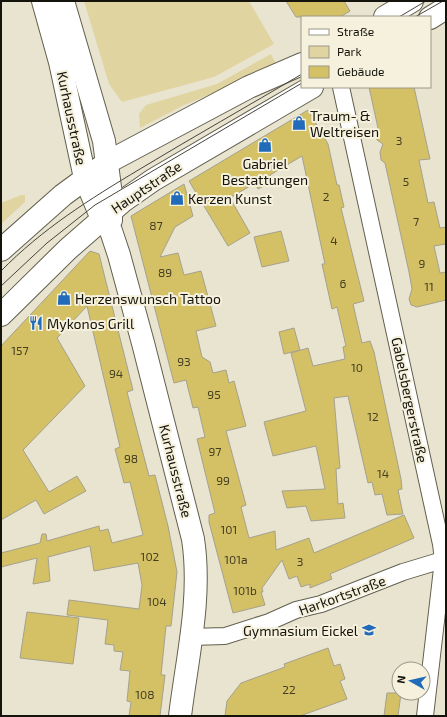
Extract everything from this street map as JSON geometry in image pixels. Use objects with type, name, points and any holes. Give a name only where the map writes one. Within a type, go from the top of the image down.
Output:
[{"type":"street","name":"Kurhausstraße","points":[[43,1],[60,62],[85,178],[108,220],[145,351],[193,540],[197,572],[180,716]]},
{"type":"street","name":"Kurhausstraße","points":[[63,1],[102,135],[108,162],[108,220]]},
{"type":"street","points":[[387,16],[412,1]]},
{"type":"street","points":[[431,17],[446,8]]},
{"type":"street","points":[[1,250],[43,212],[85,178],[108,162],[249,87],[301,64]]},
{"type":"street","name":"Hauptstraße","points":[[1,315],[68,249],[108,220],[153,180],[310,88]]},
{"type":"street","name":"Gabelsbergerstraße","points":[[341,88],[444,560],[425,716]]},
{"type":"street","name":"Harkortstraße","points":[[190,637],[225,636],[269,622],[296,610],[321,604],[403,572],[444,560]]},
{"type":"green space","points":[[84,1],[249,1],[274,44],[214,77],[122,102],[109,84]]},
{"type":"green space","points":[[271,54],[277,66],[182,106],[140,128],[139,114],[146,105],[217,84]]},
{"type":"green space","points":[[21,195],[25,195],[25,202],[1,224],[1,203]]},
{"type":"building","points":[[286,1],[344,1],[350,11],[342,16],[296,17]]},
{"type":"building","points":[[369,88],[414,88],[430,159],[419,160],[428,203],[434,202],[440,228],[446,227],[446,244],[434,246],[440,273],[446,272],[446,300],[417,307],[411,305],[409,299],[412,289],[409,272],[385,163],[381,160],[380,152],[383,144],[377,140],[376,132],[378,128]]},
{"type":"building","points":[[308,110],[328,144],[337,185],[339,185],[344,207],[341,208],[364,301],[353,304],[362,343],[370,341],[374,352],[401,479],[402,489],[398,490],[403,514],[387,515],[382,494],[375,495],[372,482],[368,483],[348,396],[334,398],[340,468],[336,469],[338,504],[343,503],[345,518],[311,521],[306,506],[287,508],[282,491],[325,489],[316,446],[273,456],[264,422],[306,411],[291,353],[308,348],[313,366],[345,359],[343,347],[346,346],[337,307],[332,309],[322,264],[325,264],[302,156],[270,175],[273,181],[258,189],[255,183],[230,198],[250,233],[228,246],[189,181]]},
{"type":"building","points":[[184,184],[193,216],[175,227],[160,257],[178,253],[184,275],[201,271],[216,326],[196,331],[202,357],[210,362],[213,373],[226,370],[229,383],[234,381],[246,426],[226,431],[246,505],[241,507],[249,538],[275,531],[276,550],[309,538],[314,553],[404,515],[414,538],[330,574],[332,579],[310,588],[310,584],[301,587],[297,576],[289,579],[282,560],[262,588],[263,592],[261,592],[265,605],[233,613],[209,522],[209,515],[215,513],[197,439],[205,437],[198,407],[193,408],[186,380],[174,383],[131,216]]},
{"type":"building","points":[[281,231],[289,261],[262,267],[254,237]]},
{"type":"building","points":[[90,251],[99,254],[133,390],[127,392],[149,476],[155,475],[168,526],[177,572],[171,626],[166,626],[161,675],[165,675],[160,716],[129,716],[131,702],[127,701],[130,671],[120,670],[123,652],[114,651],[114,645],[105,644],[108,620],[67,615],[69,600],[139,609],[142,585],[138,563],[94,571],[90,546],[48,557],[50,581],[33,584],[37,558],[1,567],[1,553],[40,543],[42,534],[46,534],[47,541],[99,526],[100,531],[108,529],[112,543],[143,535],[130,482],[124,483],[115,449],[120,447],[87,306],[57,338],[85,386],[23,450],[49,492],[77,476],[86,491],[44,514],[36,500],[1,520],[1,346]]},
{"type":"building","points":[[294,328],[300,350],[284,354],[279,332]]},
{"type":"building","points":[[27,612],[79,618],[73,664],[20,658]]},
{"type":"building","points":[[328,648],[334,666],[340,664],[345,679],[340,681],[347,699],[300,716],[225,716],[227,701],[241,683],[285,667],[284,664]]},
{"type":"building","points":[[387,693],[391,693],[391,701],[400,701],[398,716],[384,716]]},
{"type":"tram line","points":[[401,16],[426,1]]},
{"type":"tram line","points":[[417,16],[443,1]]},
{"type":"tram line","points":[[1,271],[50,228],[85,203],[121,180],[301,75]]},
{"type":"tram line","points":[[1,286],[47,243],[95,205],[301,84]]},
{"type":"place","name":"Traum- & Weltreisen","points":[[299,123]]},
{"type":"place","name":"Gabriel Bestattungen","points":[[265,145]]},
{"type":"place","name":"Kerzen Kunst","points":[[177,198]]},
{"type":"place","name":"Herzenswunsch Tattoo","points":[[64,298]]},
{"type":"place","name":"Mykonos Grill","points":[[36,323]]},
{"type":"place","name":"Gymnasium Eickel","points":[[369,630]]}]
